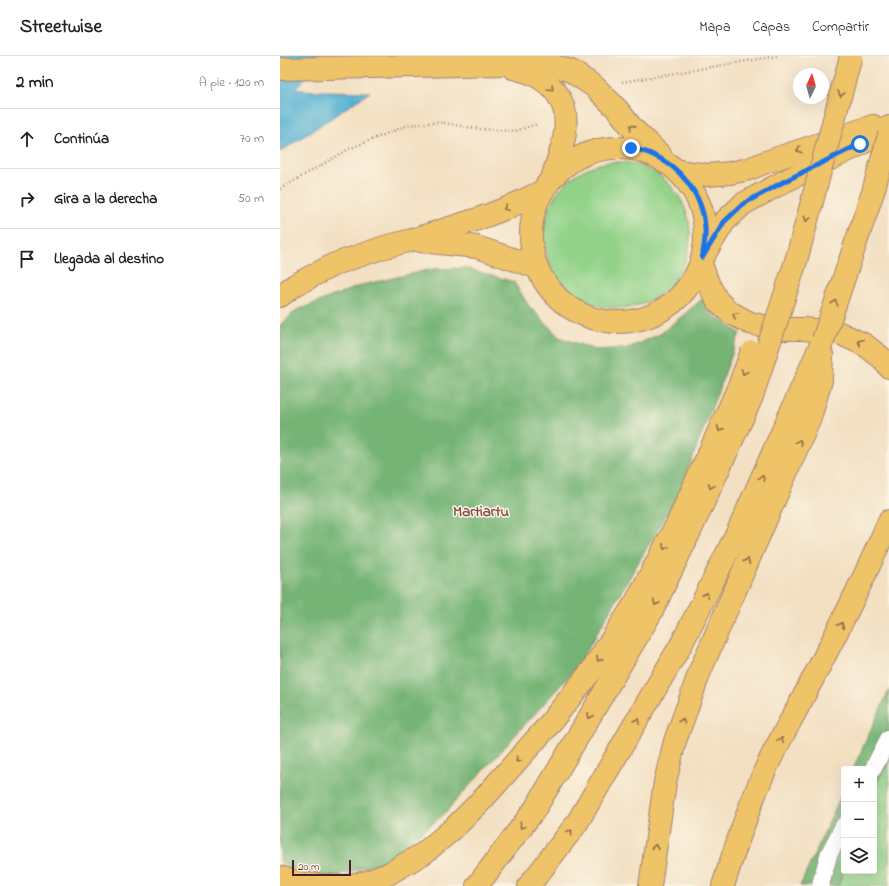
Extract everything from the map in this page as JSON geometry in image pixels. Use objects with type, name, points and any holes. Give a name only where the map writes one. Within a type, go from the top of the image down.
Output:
[{"type":"main road","points":[[477,886],[535,809],[651,614],[692,527],[743,396],[776,290],[796,261],[851,56]]},
{"type":"main road","points":[[280,69],[545,63],[571,71],[595,87],[618,110],[633,129],[688,183],[702,210],[705,226],[705,242],[702,261],[708,283],[717,300],[729,312],[750,323],[776,329],[837,332],[865,345],[883,359],[889,367]]},
{"type":"main road","points":[[490,64],[517,69],[536,75],[556,92],[562,103],[566,117],[565,134],[547,183],[534,210],[530,229],[531,248],[536,267],[546,286],[560,301],[578,313],[598,320],[619,322],[640,319],[660,312],[677,299],[691,283],[724,222],[743,204],[783,182],[860,144],[889,127]]},
{"type":"main road","points":[[280,296],[295,285],[335,264],[385,247],[478,219],[507,208],[547,183],[570,161],[589,152],[610,148],[631,148],[651,154],[674,168],[708,175],[730,173],[889,120]]},
{"type":"main road","points":[[650,886],[665,782],[675,741],[700,671],[800,415],[823,340],[873,192],[889,135]]},
{"type":"main road","points":[[412,240],[477,247],[536,267]]},
{"type":"main road","points":[[346,886],[367,882],[388,874],[424,853],[454,828],[483,799],[547,727],[592,670],[636,602],[743,396]]},
{"type":"main road","points":[[530,886],[577,823],[682,643],[739,529],[800,415]]},
{"type":"main road","points":[[724,886],[744,823],[763,774],[839,629],[889,521]]},
{"type":"main road","points":[[280,877],[304,884],[339,886]]},
{"type":"street","points":[[875,766],[889,738]]},
{"type":"street","points":[[820,886],[829,854],[841,831]]},
{"type":"path","points":[[622,82],[778,56]]},
{"type":"path","points":[[280,189],[349,149],[408,125],[438,122],[480,129],[514,131],[537,124]]},
{"type":"green space","points":[[617,162],[645,168],[663,179],[673,189],[684,207],[690,235],[684,263],[673,281],[663,291],[645,302],[617,308],[589,302],[571,291],[561,281],[550,263],[544,235],[550,207],[561,189],[571,179],[589,168]]},
{"type":"green space","points":[[465,268],[514,282],[528,305],[559,337],[596,350],[628,348],[660,334],[702,299],[715,316],[740,333],[680,491],[578,666],[443,815],[385,861],[332,877],[294,869],[280,862],[280,325],[297,310],[362,285],[433,269]]},
{"type":"green space","points":[[889,690],[889,759],[877,782],[877,766],[854,766]]},
{"type":"green space","points":[[889,759],[889,886],[838,886],[842,874],[877,874],[877,782]]},
{"type":"green space","points":[[841,796],[841,874],[842,874],[838,886],[800,886]]},
{"type":"water","points":[[280,89],[320,91],[370,92],[280,152]]},
{"type":"waterway","points":[[280,82],[301,56]]},
{"type":"district","name":"Martiartu","points":[[481,512]]},
{"type":"route","points":[[631,148],[651,154],[670,165],[688,183],[702,210],[705,226],[705,242],[702,258],[724,222],[743,204],[783,182],[860,144]]}]
